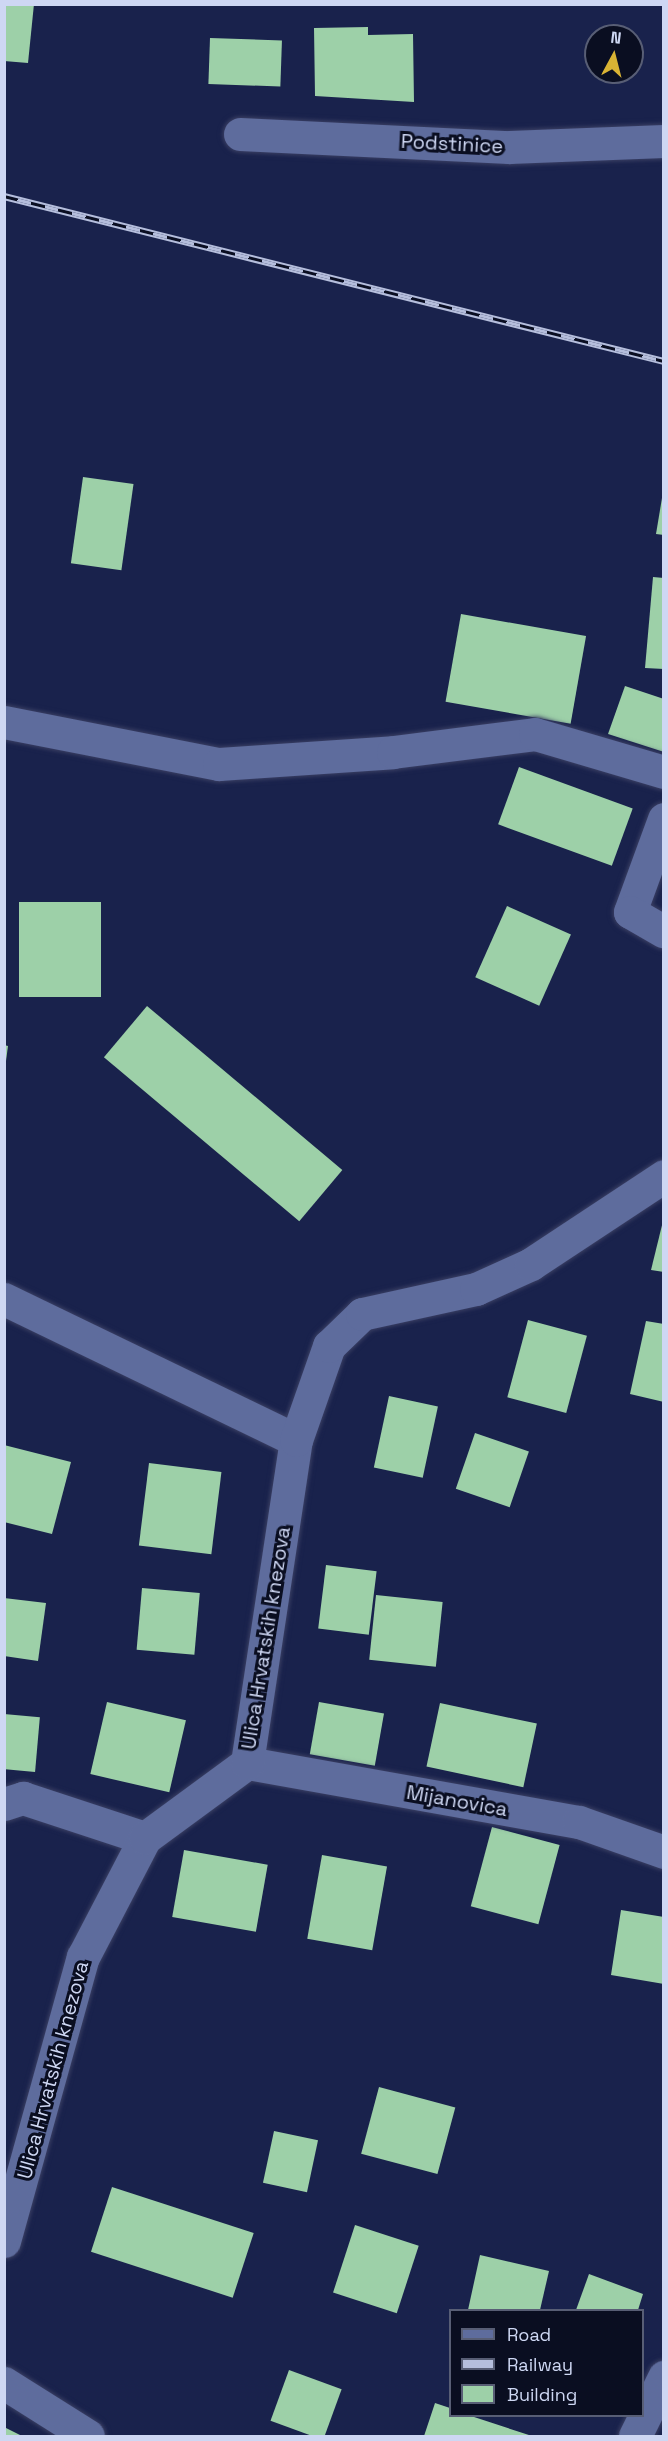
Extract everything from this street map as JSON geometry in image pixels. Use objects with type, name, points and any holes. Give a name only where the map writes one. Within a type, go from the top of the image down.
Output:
[{"type":"street","name":"Podstinice","points":[[240,134],[509,147],[663,141]]},
{"type":"street","points":[[4,722],[219,764],[393,752],[535,734],[663,772]]},
{"type":"street","points":[[663,819],[630,912],[663,932]]},
{"type":"street","name":"Ulica Hrvatskih knezova","points":[[4,2241],[83,1957],[145,1838],[248,1763],[296,1440],[329,1346],[362,1314],[476,1289],[531,1264],[663,1176]]},
{"type":"street","points":[[4,1299],[296,1440]]},
{"type":"street","name":"Mijanovica","points":[[248,1763],[579,1822],[663,1852]]},
{"type":"street","points":[[4,1804],[22,1798],[145,1838]]},
{"type":"street","points":[[644,2416],[663,2377]]},
{"type":"street","points":[[4,2384],[88,2436]]},
{"type":"street","points":[[634,2436],[643,2417]]},
{"type":"building","points":[[4,4],[34,4],[28,63],[4,61]]},
{"type":"building","points":[[368,27],[368,35],[413,34],[414,102],[315,96],[314,28]]},
{"type":"building","points":[[210,38],[282,41],[280,86],[208,84]]},
{"type":"building","points":[[83,477],[134,484],[121,570],[71,563]]},
{"type":"building","points":[[662,498],[664,498],[664,535],[656,534]]},
{"type":"building","points":[[653,577],[664,578],[664,669],[645,668]]},
{"type":"building","points":[[461,614],[586,636],[571,724],[446,702]]},
{"type":"building","points":[[625,686],[664,699],[664,752],[608,734]]},
{"type":"building","points":[[519,767],[633,808],[612,866],[498,824]]},
{"type":"building","points":[[19,902],[101,902],[101,997],[19,997]]},
{"type":"building","points":[[507,906],[571,934],[539,1006],[475,977]]},
{"type":"building","points":[[147,1006],[342,1170],[299,1221],[104,1057]]},
{"type":"building","points":[[4,1045],[8,1046],[6,1061],[4,1060]]},
{"type":"building","points":[[664,1217],[664,1272],[651,1270]]},
{"type":"building","points":[[528,1320],[587,1336],[566,1413],[507,1397]]},
{"type":"building","points":[[646,1321],[664,1324],[664,1402],[630,1394]]},
{"type":"building","points":[[389,1396],[438,1406],[423,1478],[374,1467]]},
{"type":"building","points":[[475,1433],[529,1452],[510,1507],[456,1489]]},
{"type":"building","points":[[4,1445],[71,1462],[52,1534],[4,1522]]},
{"type":"building","points":[[149,1463],[221,1472],[211,1554],[139,1545]]},
{"type":"building","points":[[326,1565],[377,1571],[369,1635],[318,1629]]},
{"type":"building","points":[[142,1588],[200,1593],[194,1655],[137,1650]]},
{"type":"building","points":[[376,1595],[443,1602],[436,1667],[369,1660]]},
{"type":"building","points":[[4,1598],[46,1603],[38,1661],[4,1656]]},
{"type":"building","points":[[107,1702],[186,1720],[169,1792],[90,1774]]},
{"type":"building","points":[[319,1702],[384,1713],[375,1766],[310,1754]]},
{"type":"building","points":[[440,1703],[537,1724],[523,1787],[426,1767]]},
{"type":"building","points":[[4,1714],[40,1717],[35,1772],[4,1769]]},
{"type":"building","points":[[492,1827],[560,1845],[538,1924],[471,1906]]},
{"type":"building","points":[[184,1850],[268,1865],[256,1932],[172,1917]]},
{"type":"building","points":[[322,1855],[387,1866],[372,1950],[307,1939]]},
{"type":"building","points":[[621,1910],[664,1917],[664,1984],[611,1975]]},
{"type":"building","points":[[379,2087],[455,2107],[437,2174],[361,2154]]},
{"type":"building","points":[[274,2131],[318,2140],[307,2192],[263,2183]]},
{"type":"building","points":[[112,2187],[254,2233],[233,2298],[91,2252]]},
{"type":"building","points":[[355,2225],[419,2246],[397,2313],[333,2293]]},
{"type":"building","points":[[480,2255],[549,2271],[540,2309],[468,2309]]},
{"type":"building","points":[[589,2274],[643,2294],[638,2309],[576,2309]]},
{"type":"building","points":[[289,2370],[342,2389],[325,2436],[312,2436],[271,2421]]},
{"type":"building","points":[[435,2403],[449,2408],[449,2417],[474,2417],[532,2436],[424,2436]]},
{"type":"building","points":[[4,2427],[22,2436],[4,2436]]},
{"type":"railway","points":[[4,196],[664,361]]}]
